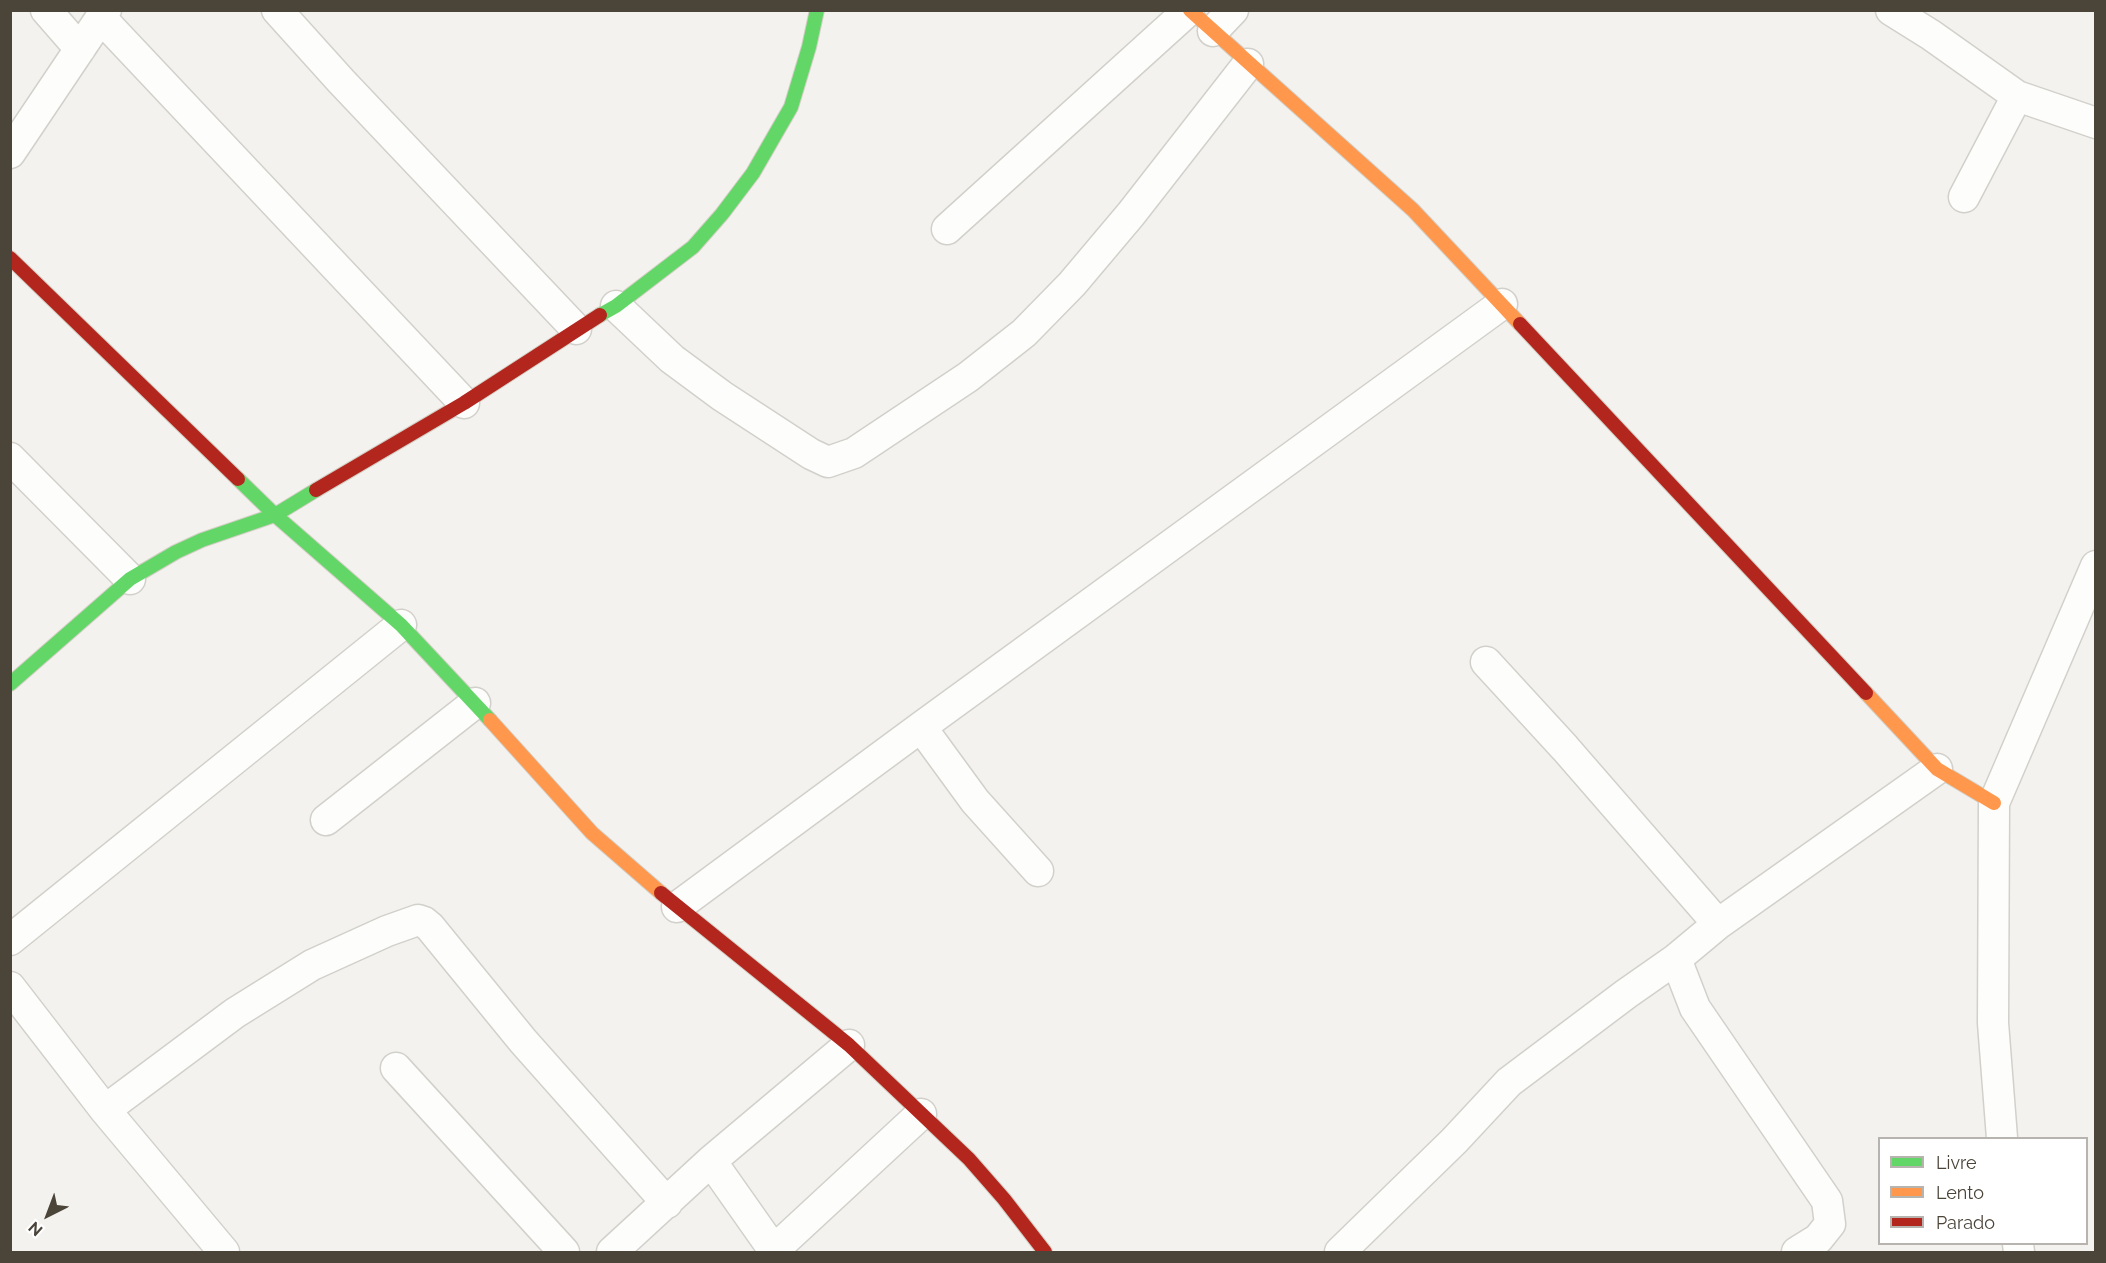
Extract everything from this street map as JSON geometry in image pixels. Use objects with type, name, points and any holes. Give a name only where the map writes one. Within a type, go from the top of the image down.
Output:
[{"type":"street","points":[[46,10],[80,49]]},
{"type":"street","points":[[277,10],[341,81],[576,329]]},
{"type":"street","points":[[10,684],[130,579],[176,552],[202,540],[275,515],[464,403],[576,329],[616,306],[693,247],[753,173],[790,106],[809,47],[817,10]]},
{"type":"street","points":[[947,229],[1190,10],[1223,21],[1248,64],[1413,210],[1937,769],[1994,803]]},
{"type":"street","points":[[1891,10],[2017,96],[2096,123]]},
{"type":"street","points":[[12,144],[104,14],[464,403]]},
{"type":"street","points":[[616,306],[672,359],[722,396],[811,454],[828,462],[854,453],[968,377],[1024,333],[1072,284],[1131,214],[1248,64]]},
{"type":"street","points":[[1964,197],[2017,96]]},
{"type":"street","points":[[10,258],[275,515],[401,625],[592,833],[677,907],[849,1045],[969,1159],[1045,1252]]},
{"type":"street","points":[[677,907],[1502,304]]},
{"type":"street","points":[[10,458],[130,579]]},
{"type":"street","points":[[2002,1137],[1994,1023],[1994,803],[2096,566]]},
{"type":"street","points":[[10,940],[401,625]]},
{"type":"street","points":[[1486,662],[1565,748],[1718,924]]},
{"type":"street","points":[[326,820],[475,703]]},
{"type":"street","points":[[921,727],[975,801],[1038,871]]},
{"type":"street","points":[[1340,1252],[1454,1141],[1509,1082],[1676,959],[1718,924],[1937,769]]},
{"type":"street","points":[[105,1110],[235,1013],[293,977],[387,931],[418,920],[430,927],[524,1041],[667,1203]]},
{"type":"street","points":[[1676,959],[1695,1008],[1827,1201],[1830,1224],[1818,1239],[1797,1252]]},
{"type":"street","points":[[10,987],[105,1110],[224,1252]]},
{"type":"street","points":[[612,1252],[711,1161],[849,1045]]},
{"type":"street","points":[[396,1068],[564,1252]]},
{"type":"street","points":[[711,1161],[774,1252],[921,1114]]},
{"type":"traffic: fast","points":[[600,315],[616,306],[693,247],[753,173],[791,107],[809,47],[817,10]]},
{"type":"traffic: fast","points":[[238,479],[275,515],[401,625],[490,720]]},
{"type":"traffic: fast","points":[[10,684],[130,579],[176,552],[202,540],[275,515],[316,490]]},
{"type":"traffic: slow","points":[[1190,10],[1413,210],[1520,324]]},
{"type":"traffic: slow","points":[[1866,693],[1937,769],[1994,803]]},
{"type":"traffic: slow","points":[[490,720],[592,833],[661,893]]},
{"type":"traffic: jam","points":[[10,258],[238,479]]},
{"type":"traffic: jam","points":[[316,490],[464,403],[600,315]]},
{"type":"traffic: jam","points":[[1520,324],[1866,693]]},
{"type":"traffic: jam","points":[[661,893],[849,1045],[969,1159],[1045,1252]]}]
